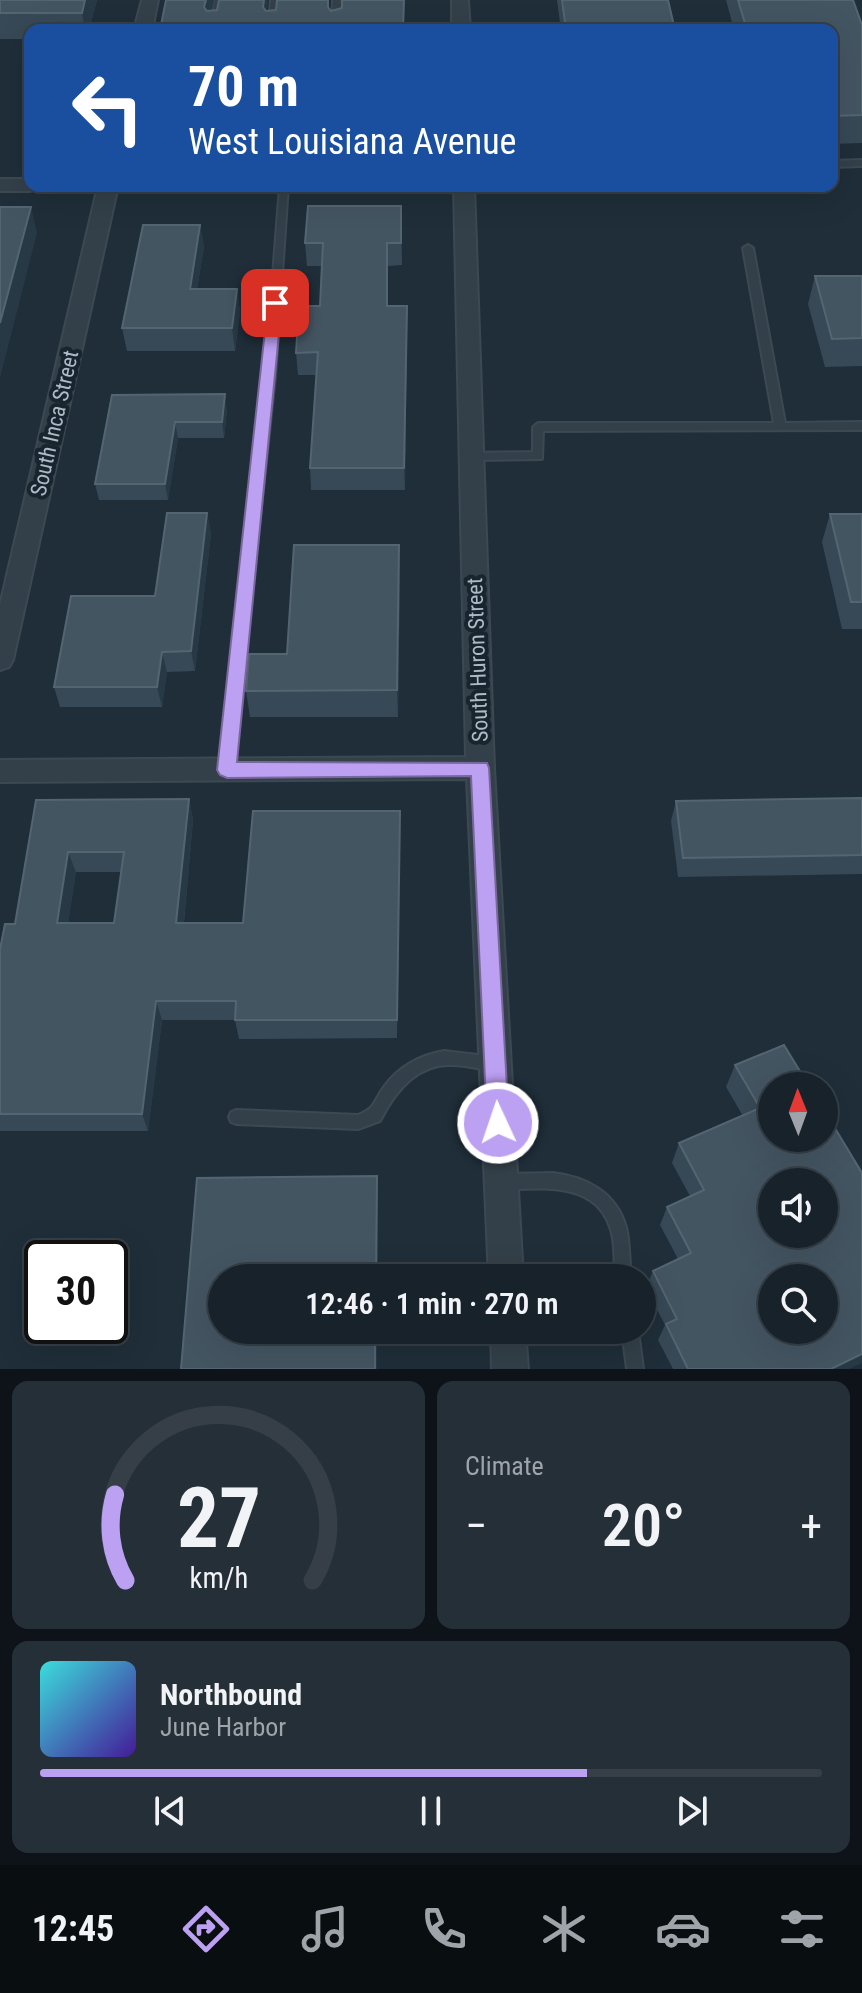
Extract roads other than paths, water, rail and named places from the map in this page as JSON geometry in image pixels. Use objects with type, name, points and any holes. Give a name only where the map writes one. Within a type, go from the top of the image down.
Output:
[{"type":"street","points":[[144,24],[150,0]]},
{"type":"street","points":[[460,0],[461,24]]},
{"type":"street","points":[[0,185],[24,185]]},
{"type":"street","name":"South Inca Street","points":[[0,660],[107,192]]},
{"type":"street","name":"South Huron Street","points":[[464,192],[480,768],[505,1264]]},
{"type":"street","points":[[0,771],[480,768]]},
{"type":"street","points":[[509,1344],[510,1369]]},
{"type":"lane","points":[[215,24],[219,0]]},
{"type":"lane","points":[[273,24],[275,0]]},
{"type":"lane","points":[[336,24],[337,0]]},
{"type":"lane","points":[[838,164],[862,163]]},
{"type":"lane","points":[[227,770],[270,377],[284,192]]},
{"type":"lane","points":[[748,248],[780,426]]},
{"type":"lane","points":[[471,457],[538,456],[538,427],[862,426]]},
{"type":"lane","points":[[236,1117],[358,1122],[375,1116],[384,1098],[404,1074],[440,1058],[495,1064]]},
{"type":"lane","points":[[501,1182],[569,1181],[591,1192],[617,1222],[622,1264]]},
{"type":"lane","points":[[632,1344],[635,1369]]}]
